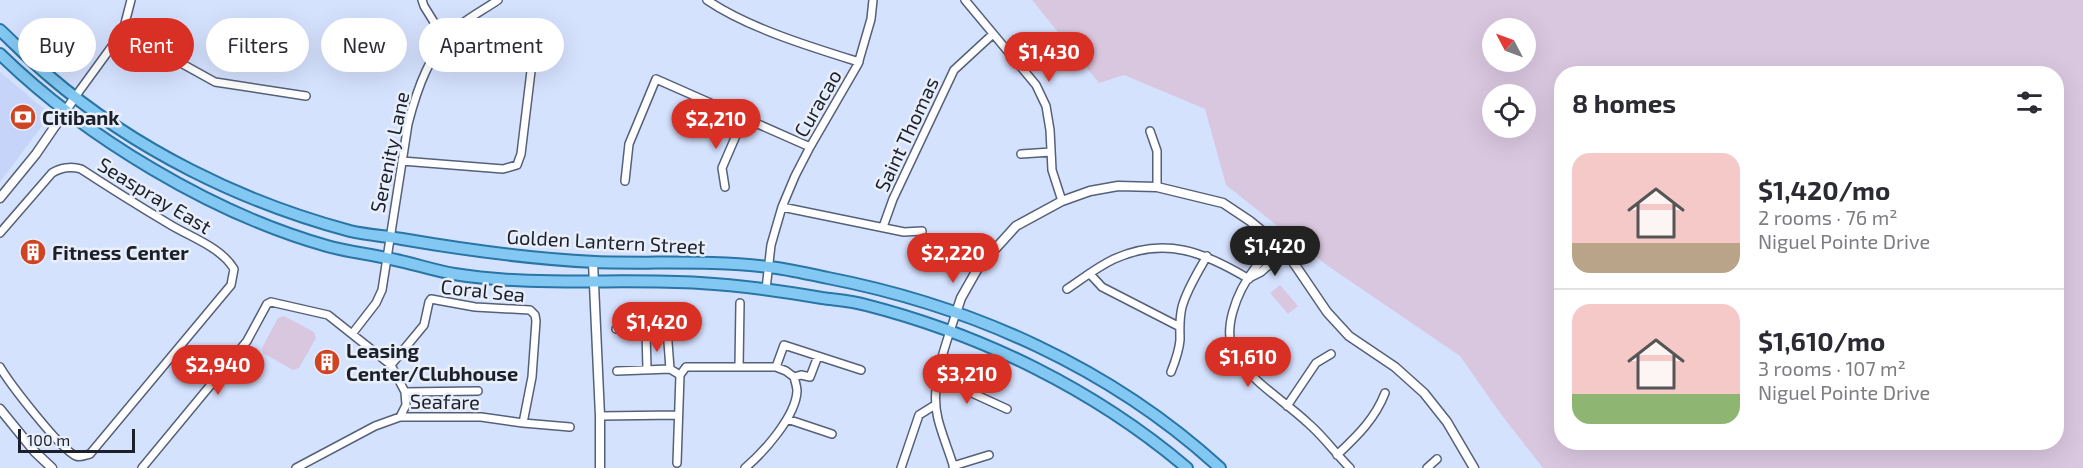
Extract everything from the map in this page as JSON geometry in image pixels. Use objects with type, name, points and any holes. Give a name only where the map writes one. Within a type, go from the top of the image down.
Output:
[{"type":"main road","name":"Golden Lantern Street","points":[[0,30],[48,76],[129,134],[171,160],[244,195],[354,232],[457,248],[593,262],[643,261],[769,267],[873,287],[956,313],[1038,346],[1092,373],[1153,413],[1220,468]]},
{"type":"main road","name":"Golden Lantern Street","points":[[0,54],[66,111],[141,161],[229,209],[326,246],[462,274],[533,280],[696,283],[766,289],[864,304],[950,331],[1003,352],[1119,417],[1187,468]]},
{"type":"street","points":[[126,18],[131,0]]},
{"type":"street","points":[[422,0],[431,18]]},
{"type":"street","name":"Serenity Lane","points":[[471,18],[498,0]]},
{"type":"street","points":[[707,0],[734,15],[799,43],[859,62]]},
{"type":"street","name":"Curacao","points":[[766,289],[771,244],[782,207],[810,147],[859,62],[871,19],[873,0]]},
{"type":"street","points":[[966,0],[1036,85],[1046,106],[1052,170],[1062,201]]},
{"type":"street","name":"Saint Thomas","points":[[884,227],[894,199],[954,70],[993,34]]},
{"type":"street","points":[[0,198],[32,160],[108,52]]},
{"type":"street","points":[[194,70],[215,82],[306,96]]},
{"type":"street","name":"Serenity Lane","points":[[352,333],[379,296],[408,124],[415,97],[426,72]]},
{"type":"street","points":[[402,161],[503,168],[517,165],[521,154],[531,72]]},
{"type":"street","points":[[625,181],[629,144],[656,79],[810,147]]},
{"type":"street","points":[[724,188],[722,168],[744,117]]},
{"type":"street","points":[[1150,131],[1157,151],[1157,187]]},
{"type":"street","points":[[1021,154],[1051,152]]},
{"type":"street","name":"Seaspray East","points":[[1,372],[56,440],[75,456],[83,457],[90,453],[231,285],[234,269],[230,262],[212,248],[168,224],[81,169],[74,167],[52,173],[7,225]]},
{"type":"street","points":[[989,455],[954,467],[937,418],[935,405],[937,377],[950,331],[961,298],[978,268],[1016,226],[1062,201],[1090,191],[1118,186],[1157,187],[1223,203],[1278,244],[1336,324],[1349,336],[1403,373],[1425,393],[1448,422],[1474,468]]},
{"type":"street","points":[[782,207],[904,232],[922,231]]},
{"type":"street","points":[[0,220],[7,225],[0,233]]},
{"type":"street","points":[[1278,244],[1256,267],[1233,310],[1230,338],[1232,349],[1245,367],[1310,424],[1350,468]]},
{"type":"street","points":[[1067,289],[1113,260],[1140,250],[1173,248],[1207,256],[1249,279]]},
{"type":"street","points":[[1249,279],[1284,252]]},
{"type":"street","points":[[1172,372],[1177,359],[1180,339],[1178,327],[1186,295],[1207,256]]},
{"type":"street","points":[[593,262],[600,468]]},
{"type":"street","points":[[1090,274],[1102,287],[1178,327]]},
{"type":"street","name":"Coral Sea","points":[[391,365],[424,325],[431,299],[475,307],[530,310],[535,315],[536,321],[532,377],[524,423]]},
{"type":"street","points":[[142,468],[247,341],[267,304],[271,302],[324,312],[391,365],[405,392],[406,405],[400,417]]},
{"type":"street","points":[[739,367],[740,303]]},
{"type":"street","points":[[646,328],[647,370]]},
{"type":"street","points":[[616,329],[667,329],[670,369]]},
{"type":"street","points":[[776,367],[784,345],[861,370]]},
{"type":"street","points":[[1287,406],[1316,363],[1331,354]]},
{"type":"street","points":[[794,377],[801,375],[810,377],[818,356]]},
{"type":"street","points":[[677,463],[680,375],[687,367],[776,367],[794,377],[798,390],[787,419],[758,457],[745,468]]},
{"type":"street","points":[[617,371],[670,369],[680,375]]},
{"type":"street","points":[[937,377],[1007,409]]},
{"type":"street","points":[[405,392],[478,391]]},
{"type":"street","points":[[1337,455],[1361,432],[1378,410],[1385,393]]},
{"type":"street","points":[[902,468],[919,415],[935,405]]},
{"type":"street","points":[[0,408],[35,452],[52,468]]},
{"type":"street","points":[[600,416],[678,415]]},
{"type":"street","name":"Seafare","points":[[296,468],[375,426],[400,417],[481,417],[570,427]]},
{"type":"street","points":[[787,419],[832,434]]},
{"type":"street","points":[[1427,468],[1437,459]]},
{"type":"shaded area","points":[[1032,0],[2083,0],[2083,468],[1543,468],[1500,413],[1460,356],[1328,266],[1226,185],[1205,109],[1124,75],[1099,83]]},
{"type":"shaded area","points":[[0,72],[44,109],[47,119],[0,182]]},
{"type":"shaded area","points":[[1280,285],[1298,306],[1288,314],[1270,293]]},
{"type":"shaded area","points":[[284,316],[314,332],[316,338],[299,368],[293,370],[263,353],[262,348],[278,318]]},
{"type":"place","name":"Citibank","points":[[23,117]]},
{"type":"place","name":"Fitness Center","points":[[33,252]]},
{"type":"place","name":"Leasing Center/Clubhouse","points":[[327,362]]}]
